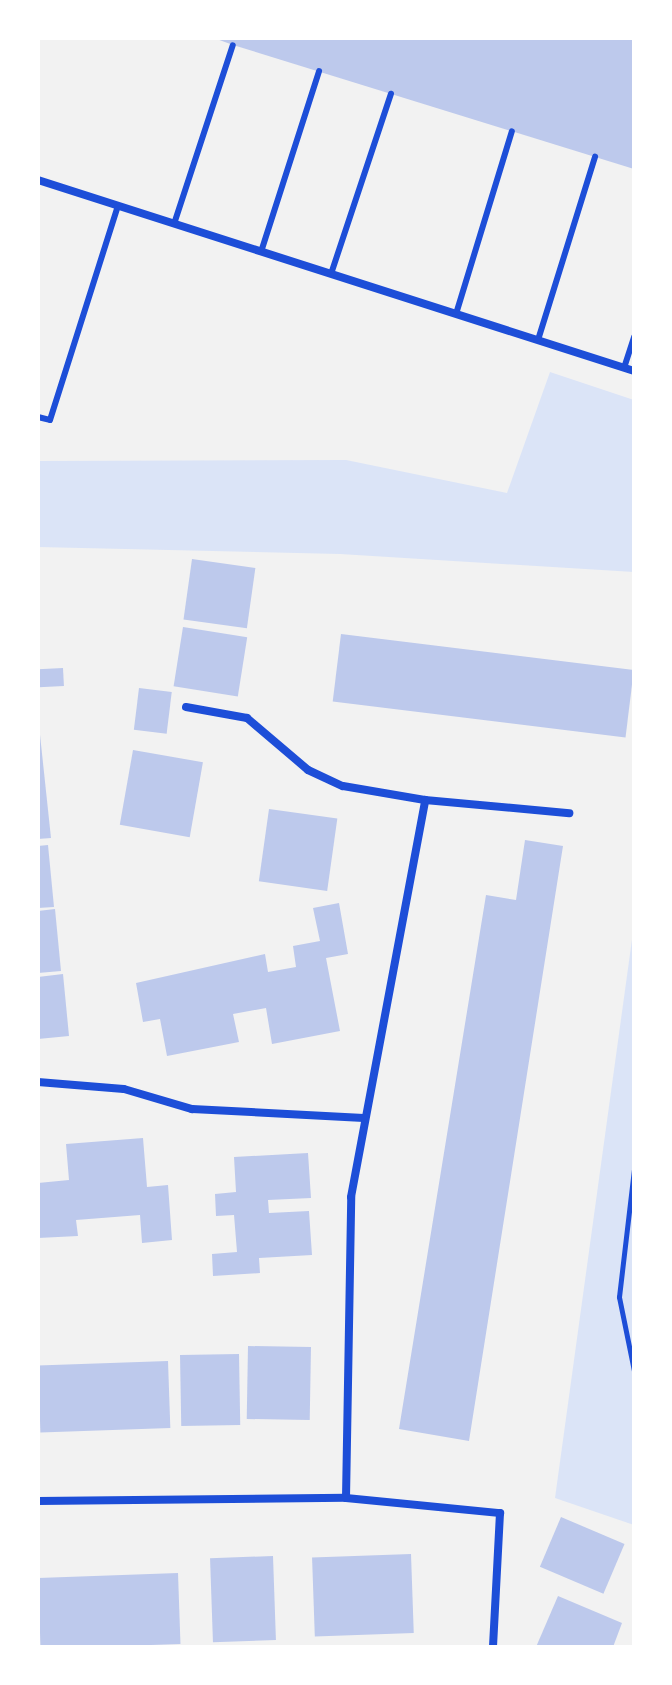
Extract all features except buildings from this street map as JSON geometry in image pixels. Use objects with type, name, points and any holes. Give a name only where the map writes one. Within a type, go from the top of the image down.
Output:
[{"type":"street","points":[[38,180],[629,370]]},
{"type":"street","points":[[186,707],[247,718],[308,770],[343,786],[425,800],[569,813]]},
{"type":"street","points":[[346,1498],[351,1197],[425,800]]},
{"type":"street","points":[[38,1082],[81,1082],[192,1109],[364,1118]]},
{"type":"street","points":[[38,1501],[346,1498],[500,1513],[493,1647]]},
{"type":"lane","points":[[174,224],[233,45]]},
{"type":"lane","points":[[261,252],[319,71]]},
{"type":"lane","points":[[331,274],[391,94]]},
{"type":"lane","points":[[456,314],[512,131]]},
{"type":"lane","points":[[538,340],[595,157]]},
{"type":"lane","points":[[38,417],[50,420],[118,206]]},
{"type":"lane","points":[[629,370],[634,337]]},
{"type":"path","points":[[634,1169],[619,1297],[634,1371]]},
{"type":"shaded area","points":[[550,372],[634,400],[634,572],[340,554],[38,547],[38,461],[346,460],[507,493]]},
{"type":"shaded area","points":[[634,925],[634,1525],[555,1498]]}]
